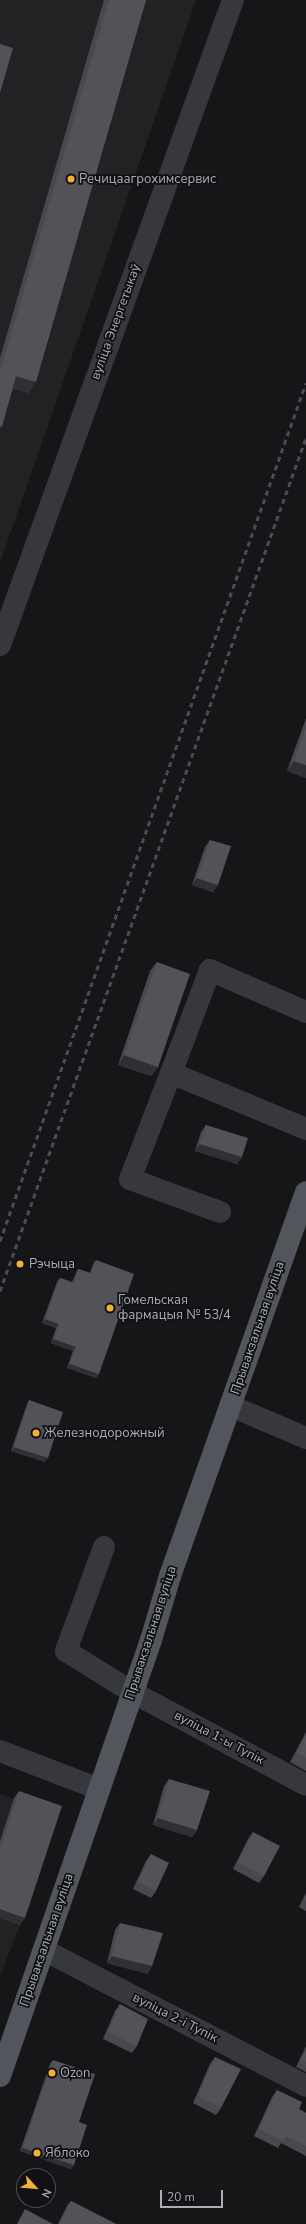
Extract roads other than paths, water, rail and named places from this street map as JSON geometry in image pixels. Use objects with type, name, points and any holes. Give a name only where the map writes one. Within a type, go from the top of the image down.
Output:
[{"type":"main road","name":"Прывакзальная вуліца","points":[[0,2076],[151,1640],[170,1576],[306,1192]]},
{"type":"street","name":"вуліца Энергетыкаў","points":[[0,645],[232,0]]},
{"type":"street","points":[[220,1212],[130,1179],[210,970],[306,1012]]},
{"type":"street","points":[[171,1073],[306,1129]]},
{"type":"street","points":[[230,1406],[306,1438]]},
{"type":"street","name":"вуліца 1-ы Тупік","points":[[104,1547],[66,1651],[132,1692],[306,1785]]},
{"type":"street","points":[[0,1751],[99,1789]]},
{"type":"street","name":"вуліца 2-і Тупік","points":[[44,1950],[306,2086]]},
{"type":"railway","points":[[0,1241],[306,383]]},
{"type":"railway","points":[[0,1291],[306,438]]},
{"type":"place","name":"Речицаагрохимсервис","points":[[71,179]]},
{"type":"place","name":"Рэчыца","points":[[20,1264]]},
{"type":"place","name":"Гомельская фармацыя № 53/4","points":[[110,1308]]},
{"type":"place","name":"Железнодорожный","points":[[36,1433]]},
{"type":"place","name":"Ozon","points":[[52,2073]]},
{"type":"place","name":"Яблоко","points":[[37,2153]]}]
